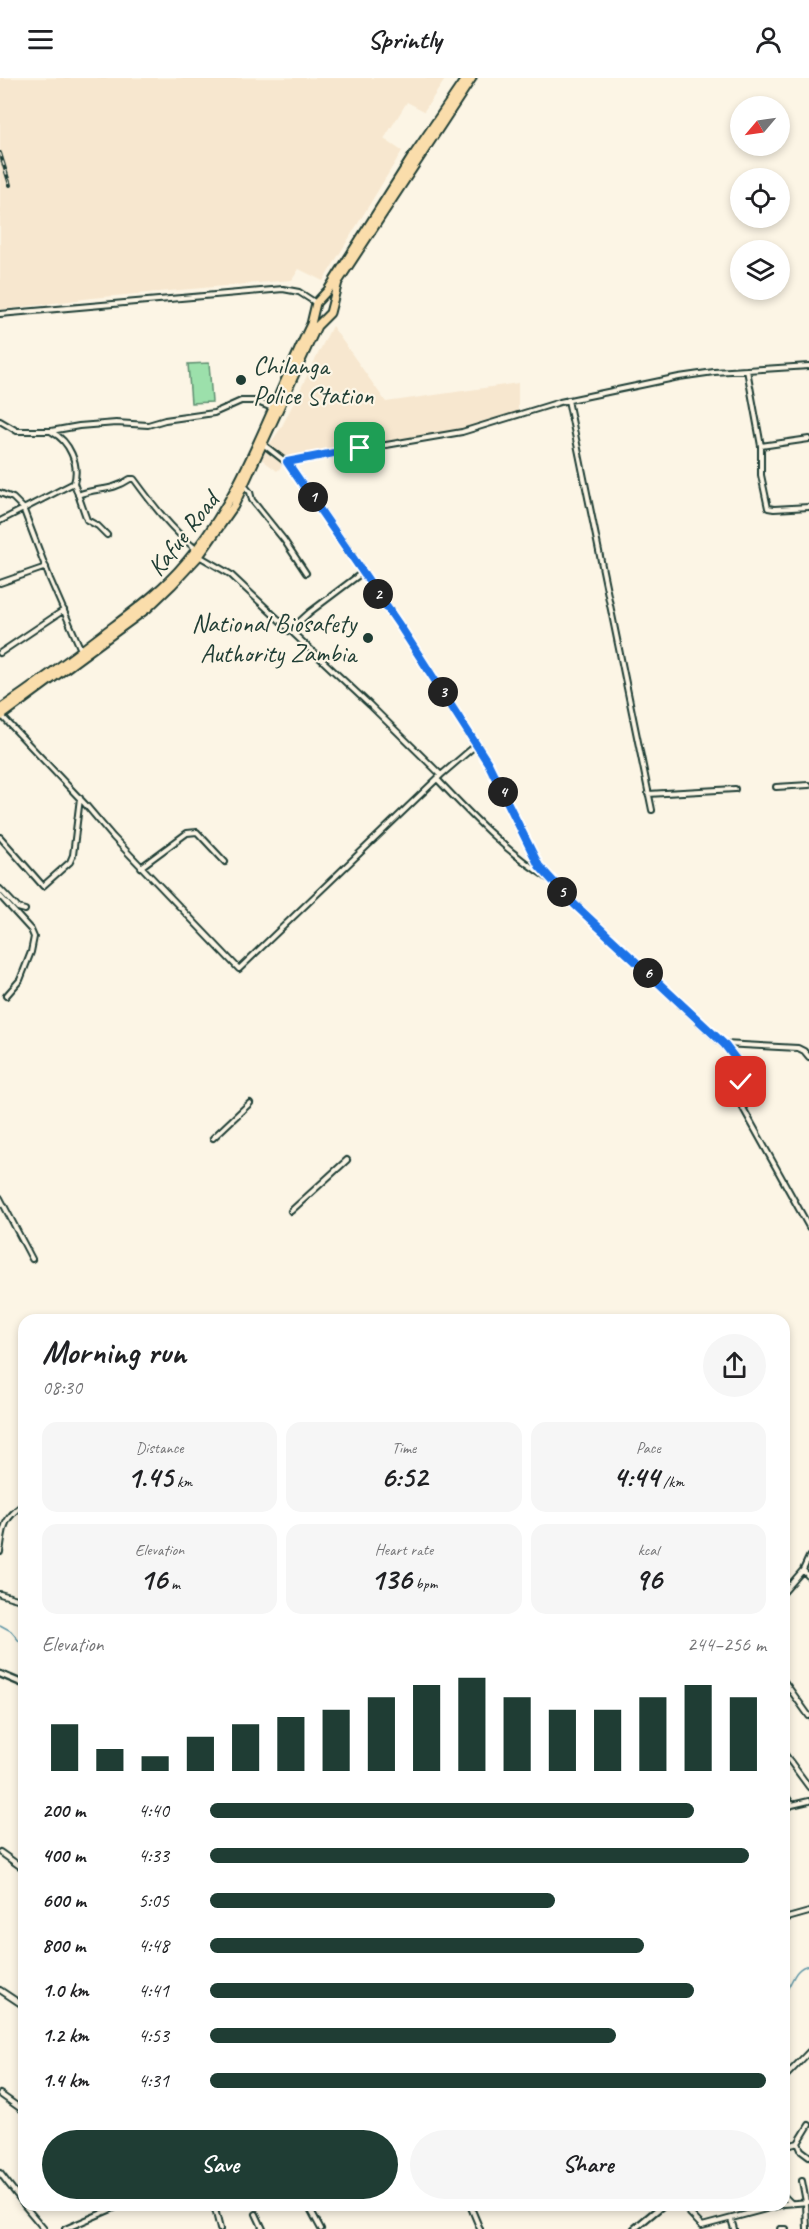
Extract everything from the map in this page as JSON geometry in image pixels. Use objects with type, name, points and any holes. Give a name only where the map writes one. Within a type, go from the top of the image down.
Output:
[{"type":"highway","name":"Kafue Road","points":[[1,710],[155,593],[198,553],[229,501],[311,324],[317,304],[466,78]]},
{"type":"highway","points":[[332,307],[329,302],[317,304],[318,315],[325,317],[330,313],[332,307],[338,282],[472,78]]},
{"type":"highway","name":"Kafue Road","points":[[1,710],[147,608],[172,585],[218,531],[244,485],[317,326],[325,317]]},
{"type":"street","points":[[0,314],[283,289],[299,292],[317,304]]},
{"type":"street","points":[[287,462],[299,458],[462,432],[568,400],[679,377],[809,366]]},
{"type":"street","points":[[747,370],[761,446],[761,475],[768,508],[809,507]]},
{"type":"street","points":[[568,400],[652,810]]},
{"type":"street","points":[[0,421],[17,430],[51,431],[116,423],[145,426],[159,421],[214,413],[242,401],[255,401],[272,408]]},
{"type":"street","points":[[51,431],[67,445],[76,469],[74,483],[87,520],[107,535]]},
{"type":"street","points":[[761,446],[809,439]]},
{"type":"street","points":[[263,444],[287,462],[363,572],[476,745],[508,801],[534,858],[551,880]]},
{"type":"street","points":[[78,495],[92,489],[111,489],[130,478],[134,479],[178,535],[198,553],[230,574],[356,691],[439,777],[464,807],[511,851],[551,880],[724,1044],[734,1055],[740,1067],[741,1102],[746,1115],[809,1227]]},
{"type":"street","points":[[0,521],[74,483]]},
{"type":"street","points":[[244,485],[250,492],[252,500],[284,540],[306,573]]},
{"type":"street","points":[[0,494],[13,498],[23,508],[82,650]]},
{"type":"street","points":[[0,583],[46,567]]},
{"type":"street","points":[[289,631],[363,572]]},
{"type":"street","points":[[0,653],[64,610]]},
{"type":"street","points":[[1,710],[141,867],[234,966],[240,969],[439,777],[476,745]]},
{"type":"street","points":[[776,787],[809,785]]},
{"type":"street","points":[[648,794],[735,789]]},
{"type":"street","points":[[0,837],[41,886],[45,885],[70,862],[73,855],[80,798]]},
{"type":"street","points":[[141,867],[187,833],[194,831],[225,862]]},
{"type":"street","points":[[0,890],[18,908],[25,910]]},
{"type":"street","points":[[0,896],[31,930],[34,937],[20,980],[6,996]]},
{"type":"street","points":[[724,1044],[798,1048],[809,1057]]},
{"type":"street","points":[[213,1138],[250,1103]]},
{"type":"street","points":[[291,1211],[347,1160]]},
{"type":"street","points":[[0,1198],[32,1259]]},
{"type":"street","points":[[0,1552],[5,1522],[10,1514],[18,1508]]},
{"type":"street","points":[[790,1585],[809,1557]]},
{"type":"street","points":[[802,1570],[809,1577]]},
{"type":"street","points":[[0,1593],[18,1599]]},
{"type":"street","points":[[0,1674],[18,1682]]},
{"type":"street","points":[[790,1689],[809,1716]]},
{"type":"street","points":[[790,1762],[809,1787]]},
{"type":"street","points":[[790,1802],[792,1805],[809,1801]]},
{"type":"street","points":[[0,1852],[18,1865]]},
{"type":"street","points":[[790,1917],[809,1912]]},
{"type":"street","points":[[0,1990],[18,2002]]},
{"type":"street","points":[[790,2072],[809,2052]]},
{"type":"street","points":[[0,2094],[18,2107]]},
{"type":"street","points":[[790,2145],[798,2143],[809,2125]]},
{"type":"street","points":[[798,2143],[801,2150],[809,2156]]},
{"type":"street","points":[[0,2173],[18,2196]]},
{"type":"street","points":[[802,2181],[808,2202],[808,2228]]},
{"type":"street","points":[[792,2203],[808,2202]]},
{"type":"street","points":[[30,2211],[44,2229]]},
{"type":"street","points":[[65,2229],[107,2211]]},
{"type":"street","points":[[216,2211],[220,2229]]},
{"type":"street","points":[[311,2211],[321,2229]]},
{"type":"street","points":[[472,2211],[480,2229]]},
{"type":"street","points":[[634,2229],[656,2211]]},
{"type":"street","points":[[688,2211],[700,2227],[761,2211]]},
{"type":"street","points":[[256,2214],[263,2229]]},
{"type":"street","points":[[731,2219],[734,2229]]},
{"type":"street","points":[[780,2229],[786,2229]]},
{"type":"shaded area","points":[[0,78],[446,78],[424,111],[407,102],[384,139],[402,151],[323,281],[299,269],[292,280],[92,298],[0,310]]},
{"type":"shaded area","points":[[332,326],[386,402],[518,383],[518,412],[460,430],[290,458],[277,471],[260,458],[281,428]]},
{"type":"green space","points":[[209,363],[212,402],[191,403],[188,364]]},
{"type":"waterway","points":[[0,1625],[11,1631],[18,1640]]},
{"type":"waterway","points":[[790,1984],[800,1969],[809,1965]]},
{"type":"railway","points":[[0,153],[10,185]]},
{"type":"place","name":"Chilanga Police Station","points":[[241,380]]},
{"type":"place","name":"National Biosafety Authority Zambia","points":[[368,638]]},
{"type":"route","points":[[360,448],[293,459],[287,462],[402,629],[488,763],[539,866],[574,904],[724,1044],[738,1062],[741,1082]]}]
